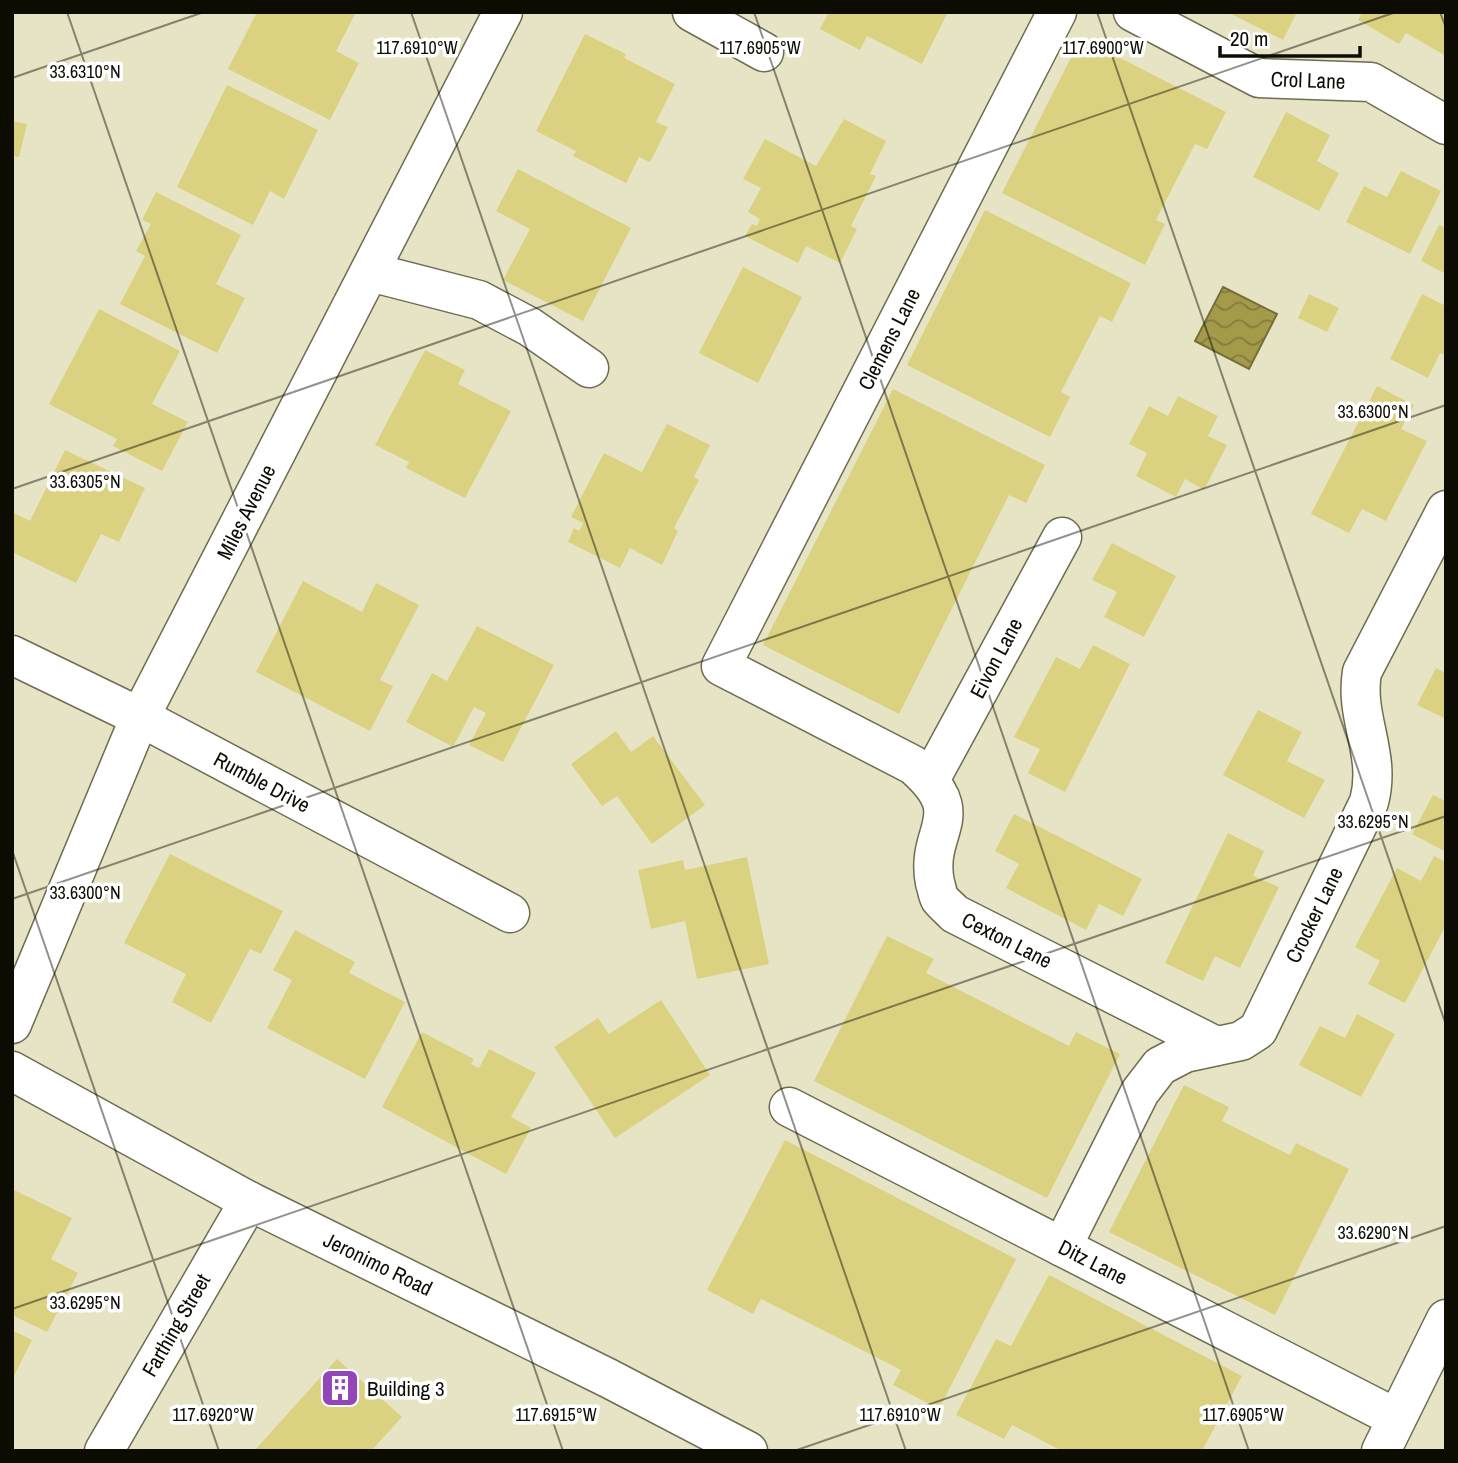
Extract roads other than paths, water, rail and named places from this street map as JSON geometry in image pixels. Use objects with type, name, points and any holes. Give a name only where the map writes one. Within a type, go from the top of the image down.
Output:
[{"type":"street","name":"Miles Avenue","points":[[12,1024],[140,717],[503,12]]},
{"type":"street","points":[[692,12],[764,52]]},
{"type":"street","name":"Clemens Lane","points":[[930,780],[913,765],[721,666],[1058,12]]},
{"type":"street","name":"Crol Lane","points":[[1133,12],[1259,78],[1371,82],[1446,125]]},
{"type":"street","points":[[370,272],[479,300],[530,327],[589,368]]},
{"type":"street","name":"Crocker Lane","points":[[1062,1247],[1140,1092],[1160,1066],[1185,1053],[1241,1041],[1258,1030],[1369,802],[1374,784],[1374,768],[1359,688],[1362,672],[1432,574],[1446,510]]},
{"type":"street","name":"Eivon Lane","points":[[930,780],[1062,537]]},
{"type":"street","name":"Rumble Drive","points":[[12,655],[140,717],[510,913]]},
{"type":"street","name":"Cexton Lane","points":[[930,780],[943,805],[944,825],[935,854],[934,877],[938,897],[955,914],[1216,1046]]},
{"type":"street","name":"Jeronimo Road","points":[[12,1071],[249,1201],[608,1378],[748,1451]]},
{"type":"street","name":"Ditz Lane","points":[[789,1107],[1235,1335],[1389,1434]]},
{"type":"street","name":"Farthing Street","points":[[104,1451],[249,1201]]},
{"type":"street","points":[[1389,1434],[1446,1319]]},
{"type":"water","points":[[1223,287],[1277,314],[1249,369],[1195,341]]},
{"type":"place","name":"Building 3","points":[[340,1388]]}]
